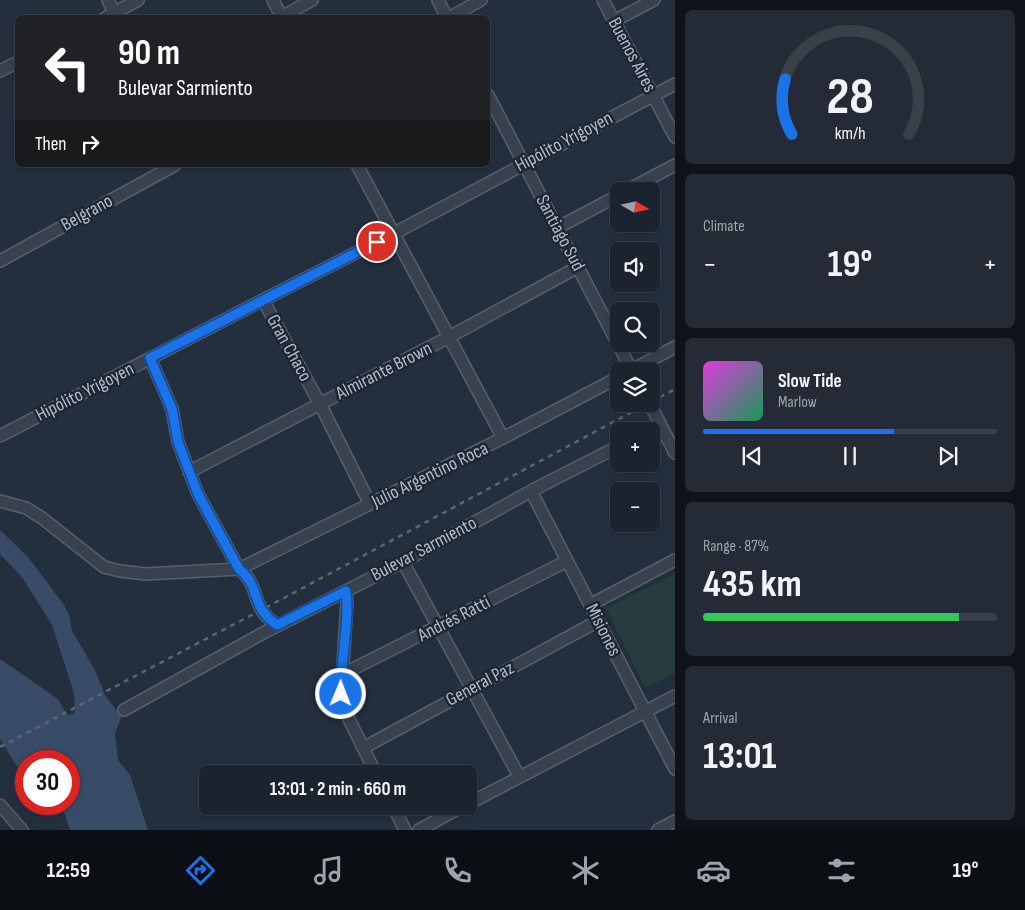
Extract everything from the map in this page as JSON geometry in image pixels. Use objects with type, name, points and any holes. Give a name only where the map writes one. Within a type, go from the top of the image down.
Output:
[{"type":"street","points":[[108,0],[112,15]]},
{"type":"street","points":[[114,15],[138,0]]},
{"type":"street","points":[[273,0],[280,15]]},
{"type":"street","points":[[285,15],[312,0]]},
{"type":"street","points":[[438,0],[446,15]]},
{"type":"street","points":[[454,15],[481,0]]},
{"type":"street","name":"Buenos Aires","points":[[603,0],[675,137]]},
{"type":"street","points":[[614,21],[654,0]]},
{"type":"street","points":[[0,71],[15,64]]},
{"type":"street","name":"Hipólito Yrigoyen","points":[[0,436],[393,234],[523,163],[675,84]]},
{"type":"street","name":"Santiago Sud","points":[[490,99],[626,362]]},
{"type":"street","points":[[643,182],[675,165]]},
{"type":"street","name":"Belgrano","points":[[0,261],[171,167]]},
{"type":"street","points":[[358,167],[503,438]]},
{"type":"street","points":[[557,228],[610,200]]},
{"type":"street","name":"Almirante Brown","points":[[189,472],[450,337],[578,267]]},
{"type":"street","name":"Gran Chaco","points":[[263,300],[320,404],[370,504]]},
{"type":"street","points":[[648,362],[675,347]]},
{"type":"street","points":[[150,358],[172,409],[178,442],[198,494],[239,569],[248,576],[263,614],[277,625]]},
{"type":"street","name":"Julio Argentino Roca","points":[[239,569],[503,438],[610,382]]},
{"type":"street","points":[[660,424],[675,453]]},
{"type":"street","name":"Bulevar Sarmiento","points":[[124,710],[277,625],[403,562],[530,491],[610,451]]},
{"type":"street","name":"Misiones","points":[[530,491],[675,769]]},
{"type":"street","points":[[0,500],[26,508],[42,518],[104,566],[120,571],[154,574],[239,569]]},
{"type":"street","points":[[590,605],[675,560]]},
{"type":"street","name":"Andrés Ratti","points":[[340,675],[438,628],[567,561]]},
{"type":"street","points":[[403,562],[519,776]]},
{"type":"street","points":[[346,591],[347,603],[340,675],[343,707],[372,765]]},
{"type":"street","name":"General Paz","points":[[363,748],[598,621]]},
{"type":"street","points":[[477,799],[675,696]]},
{"type":"street","points":[[0,805],[22,830]]},
{"type":"street","points":[[398,815],[405,830]]},
{"type":"street","points":[[419,830],[446,815]]},
{"type":"street","points":[[658,830],[675,821]]},
{"type":"green space","points":[[675,574],[675,673],[645,688],[606,608]]},
{"type":"water","points":[[0,530],[28,557],[64,605],[69,615],[72,631],[95,670],[105,695],[121,717],[115,733],[118,760],[130,775],[148,830],[70,830],[65,815],[80,815],[80,750],[15,750],[15,763],[0,739],[0,659],[58,699],[67,715],[74,714],[75,710],[74,693],[52,625],[22,577],[0,554]]},
{"type":"railway","points":[[660,397],[675,389]]},
{"type":"railway","points":[[0,747],[632,412]]},
{"type":"route","points":[[341,694],[340,675],[347,603],[346,591],[277,625],[263,614],[248,576],[239,569],[198,494],[178,442],[172,409],[154,372],[150,358],[377,242]]}]
